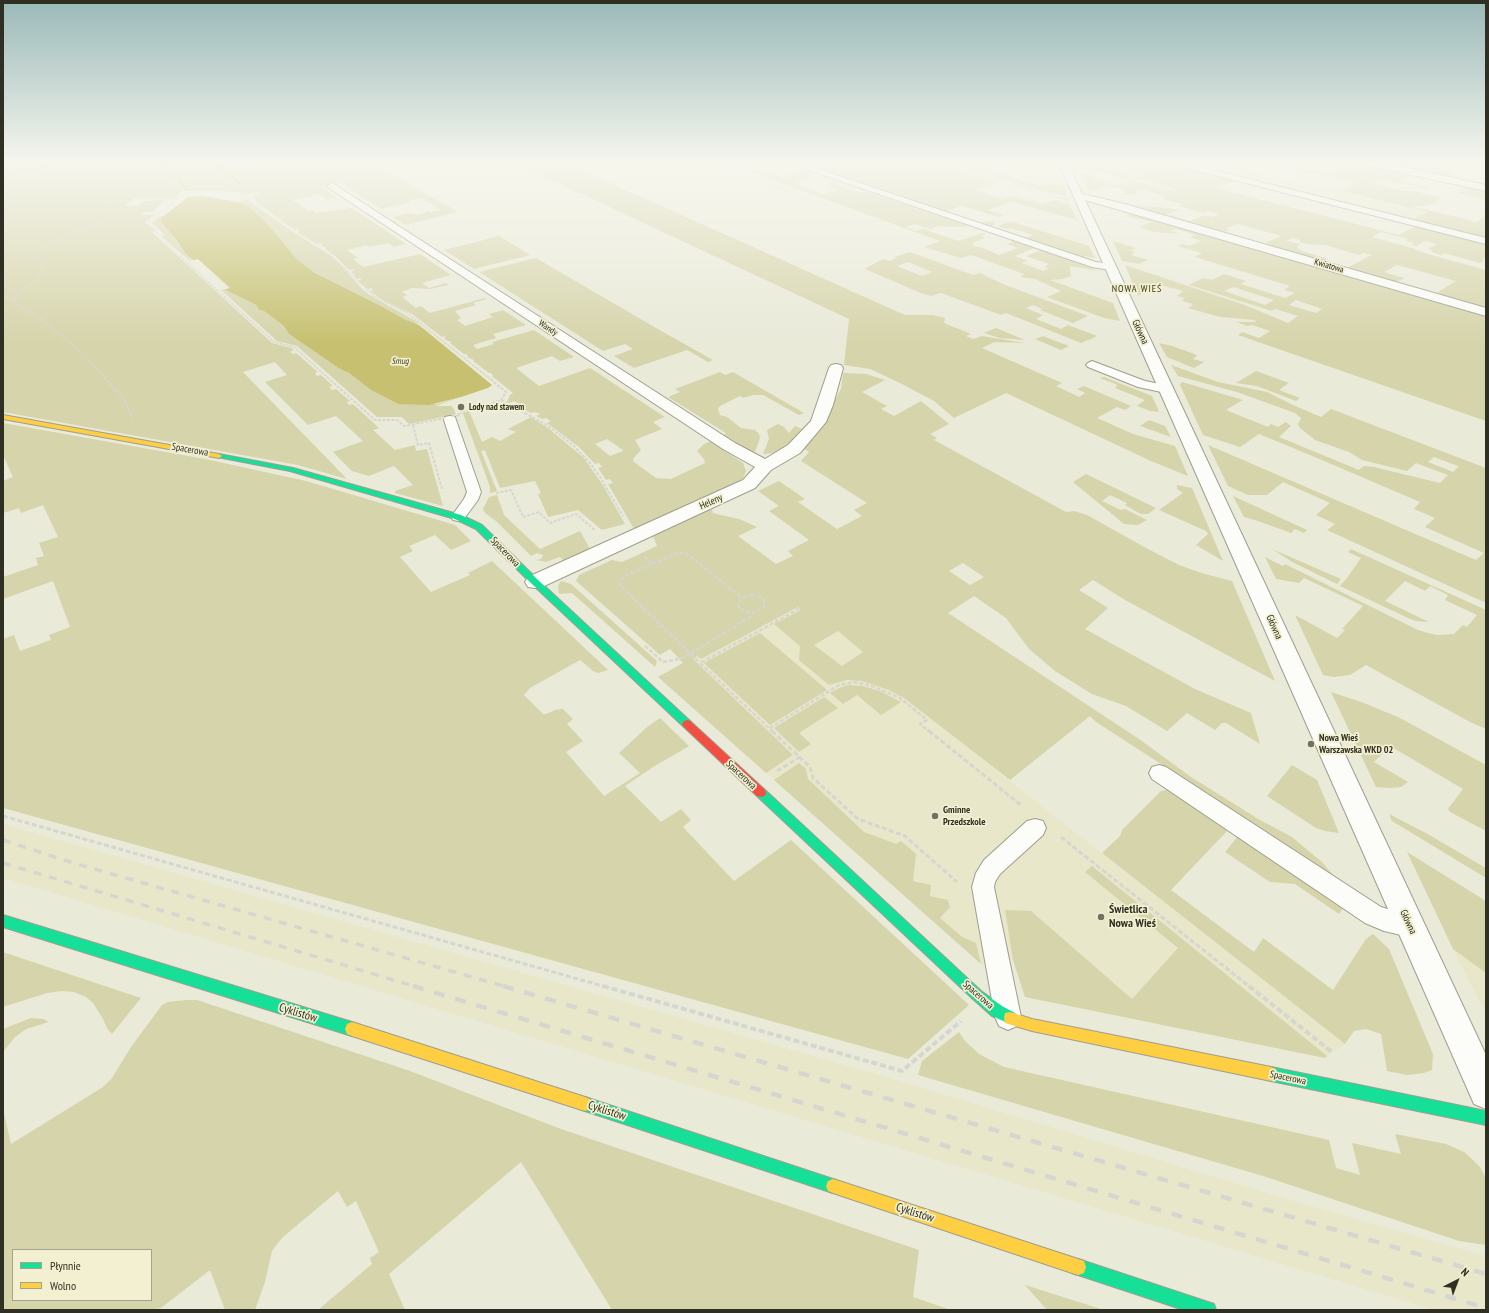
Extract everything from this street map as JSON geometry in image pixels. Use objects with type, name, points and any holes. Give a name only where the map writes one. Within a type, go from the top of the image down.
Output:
[{"type":"street","name":"Wandy","points":[[387,222],[722,442],[765,466]]},
{"type":"street","name":"Główna","points":[[1090,222],[1486,1092]]},
{"type":"street","name":"Kwiatowa","points":[[1177,222],[1486,312]]},
{"type":"street","points":[[1409,222],[1486,241]]},
{"type":"street","name":"Heleny","points":[[534,582],[745,486],[752,481],[765,466],[794,449],[818,422],[825,405],[836,368]]},
{"type":"street","name":"Spacerowa","points":[[3,417],[291,469],[458,517],[479,526],[534,582],[983,1000],[1008,1017],[1032,1025],[1486,1118]]},
{"type":"street","name":"Cyklistów","points":[[3,921],[511,1079],[1208,1310]]},
{"type":"lane","points":[[966,222],[1098,266],[1110,267]]},
{"type":"lane","points":[[1092,365],[1142,384],[1166,389]]},
{"type":"lane","points":[[450,420],[474,492],[471,500],[458,517]]},
{"type":"lane","points":[[1159,773],[1373,915],[1384,920],[1410,926]]},
{"type":"lane","points":[[1008,1017],[983,887],[984,880],[988,872],[1035,828]]},
{"type":"path","points":[[13,301],[20,292],[34,281],[43,267],[43,262],[33,255],[34,253],[39,249],[73,233],[100,222]]},
{"type":"path","points":[[148,222],[157,231],[159,236],[274,342],[294,346],[375,420],[397,420],[404,426],[413,425],[460,415],[459,414],[501,400],[506,392],[421,323],[410,315],[373,295],[360,285],[336,258],[283,222]]},
{"type":"path","points":[[3,298],[13,301],[37,316],[83,353],[124,399],[142,442]]},
{"type":"path","points":[[501,400],[547,425],[582,453],[600,477],[630,530],[631,538],[652,564]]},
{"type":"path","points":[[413,425],[418,445],[429,443],[446,505],[444,513]]},
{"type":"path","points":[[492,494],[511,490],[523,517],[539,512],[550,523],[576,514],[598,533]]},
{"type":"path","points":[[742,598],[686,552],[677,553],[625,576],[621,580],[620,585],[690,654],[800,757],[810,767],[813,778],[858,819],[905,836],[965,888],[983,887]]},
{"type":"path","points":[[752,595],[759,596],[764,600],[764,607],[760,611],[753,613],[740,609],[738,604],[742,598],[752,595]]},
{"type":"path","points":[[700,663],[799,609]]},
{"type":"path","points":[[663,662],[679,659],[690,654],[750,617],[753,613]]},
{"type":"path","points":[[770,728],[839,685],[855,682],[872,686],[900,698],[927,720],[920,724],[1024,807]]},
{"type":"path","points":[[776,772],[800,757]]},
{"type":"path","points":[[3,816],[902,1071],[952,1030],[983,1000]]},
{"type":"path","points":[[1060,836],[1338,1056]]},
{"type":"shaded area","points":[[3,222],[145,222],[156,231],[152,232],[272,343],[294,350],[290,352],[293,354],[296,353],[318,372],[315,373],[317,376],[321,375],[333,386],[329,387],[332,390],[336,389],[350,401],[347,402],[349,405],[353,404],[379,428],[373,430],[395,450],[415,445],[416,451],[427,449],[443,506],[395,493],[395,491],[413,485],[394,466],[369,476],[352,471],[333,452],[363,441],[336,416],[308,425],[265,382],[287,375],[275,362],[243,372],[347,479],[298,465],[3,412]]},
{"type":"shaded area","points":[[161,222],[192,261],[190,261],[161,236],[165,235],[152,223]]},
{"type":"shaded area","points":[[266,222],[279,222],[331,256],[363,290],[419,323],[413,324],[315,273],[297,259]]},
{"type":"shaded area","points":[[284,222],[373,222],[406,244],[394,247],[388,243],[369,247],[366,245],[347,250],[358,258],[353,259],[363,267],[420,254],[451,275],[422,283],[429,288],[446,283],[449,285],[430,289],[412,288],[402,292],[408,295],[402,297],[416,308],[421,306],[430,313],[485,298],[487,299],[473,303],[476,305],[455,311],[461,318],[457,320],[465,326],[493,317],[489,314],[503,310],[526,325],[493,334],[496,338],[473,345],[477,349],[494,344],[492,342],[534,330],[574,357],[560,361],[552,356],[516,368],[539,386],[590,368],[665,417],[653,422],[662,429],[635,440],[641,450],[633,459],[634,462],[656,478],[671,479],[705,463],[704,459],[697,451],[704,444],[711,441],[743,463],[746,471],[743,478],[735,484],[634,529],[608,484],[613,483],[610,479],[606,480],[598,468],[602,467],[599,463],[595,464],[579,447],[547,423],[551,421],[546,418],[542,419],[536,416],[540,414],[535,412],[531,413],[516,405],[519,404],[514,401],[510,403],[507,402],[510,395],[513,393],[492,376],[493,375],[491,373],[473,361],[474,360],[467,357],[468,356],[466,354],[450,343],[451,342],[444,339],[446,338],[444,336],[442,337],[412,314],[384,301],[370,291],[373,290],[371,288],[368,289],[358,281],[362,279],[357,279],[351,271],[354,271],[353,269],[349,270],[335,256],[325,249],[327,248],[297,232],[299,231],[298,229],[295,230],[293,229],[295,228]],"holes":[[[607,439],[623,451],[610,456],[595,444]]]},
{"type":"shaded area","points":[[401,222],[416,222],[405,225]]},
{"type":"shaded area","points":[[642,222],[698,222],[905,315],[933,315],[945,318],[944,323],[971,334],[966,336],[973,339],[982,336],[1025,343],[994,342],[982,348],[1062,383],[1056,386],[1079,397],[1085,393],[1077,389],[1084,386],[1131,406],[1125,410],[1117,407],[1097,418],[1133,434],[1175,446],[1188,476],[1151,461],[1006,393],[954,418],[934,401],[900,383],[870,369],[844,365],[849,319]]},
{"type":"shaded area","points":[[889,222],[957,222],[968,226],[939,226],[930,229],[915,224],[905,227],[916,231],[923,229],[958,241],[983,233],[986,234],[981,236],[985,238],[974,242],[973,246],[983,248],[999,255],[1018,248],[1007,244],[1014,241],[1035,248],[1015,256],[1027,261],[1022,263],[1043,271],[1049,269],[1045,267],[1049,264],[1026,256],[1041,250],[1099,271],[1070,266],[1071,276],[1063,279],[1050,280],[1113,303],[1120,321],[1104,318],[1047,297],[1061,291],[1035,279],[1020,277],[1024,274],[971,255],[961,258],[924,247],[940,241]]},
{"type":"shaded area","points":[[971,222],[995,223],[988,228]]},
{"type":"shaded area","points":[[1007,222],[1014,222],[1089,246],[1095,258],[1085,256],[1081,259],[1023,239],[1033,235],[1011,228],[1007,229],[997,226]]},
{"type":"shaded area","points":[[1151,222],[1171,222],[1486,314],[1486,421],[1238,335],[1242,332],[1259,338],[1270,331],[1236,322],[1256,322],[1254,320],[1220,317],[1188,308],[1193,304],[1182,301],[1185,298],[1177,296],[1183,291],[1161,285],[1150,287],[1138,296],[1125,265],[1245,305],[1288,323],[1298,316],[1275,309],[1272,311],[1189,285],[1203,278],[1212,280],[1224,274],[1246,281],[1241,284],[1285,298],[1295,293],[1284,290],[1290,286],[1195,257],[1202,253],[1178,246],[1183,244],[1189,246],[1201,241],[1190,237],[1195,235],[1176,229],[1171,231],[1180,234],[1154,232],[1139,227]],"holes":[[[1233,287],[1274,300],[1265,305],[1224,291]],[[1296,300],[1322,309],[1316,313],[1289,305]]]},
{"type":"shaded area","points":[[1184,222],[1349,222],[1399,235],[1417,226],[1486,243],[1486,257],[1483,259],[1484,261],[1480,263],[1444,253],[1441,255],[1432,252],[1429,248],[1437,244],[1425,241],[1416,246],[1411,245],[1415,243],[1406,241],[1408,239],[1381,232],[1372,237],[1486,270],[1486,309],[1443,297],[1438,292],[1456,281],[1397,265],[1384,272],[1404,278],[1395,283],[1345,269],[1372,255],[1363,253],[1359,255],[1325,245],[1306,244],[1300,242],[1300,240],[1292,238],[1286,241],[1300,244],[1297,248],[1302,251],[1328,259],[1324,262],[1268,247],[1272,245],[1266,243],[1281,236],[1238,224],[1226,228],[1229,230],[1225,232],[1240,236],[1237,238]]},
{"type":"shaded area","points":[[1416,222],[1486,222],[1486,239]]},
{"type":"shaded area","points":[[499,236],[530,255],[474,269],[444,250]]},
{"type":"shaded area","points":[[1113,241],[1135,248],[1131,251],[1135,252],[1131,255],[1148,260],[1139,264],[1122,261]]},
{"type":"shaded area","points":[[910,252],[973,275],[980,273],[1003,284],[1088,316],[1073,323],[1040,310],[1042,309],[1033,305],[1026,308],[1043,315],[1036,319],[1061,329],[1068,325],[1097,336],[1089,340],[1080,336],[1088,340],[1081,343],[1006,313],[1001,315],[941,293],[931,296],[923,294],[865,269],[884,259],[890,261],[896,258],[895,257]],"holes":[[[908,262],[932,272],[922,276],[897,266]]]},
{"type":"shaded area","points":[[536,258],[713,360],[708,362],[687,350],[634,368],[614,356],[633,349],[625,344],[603,351],[479,272]]},
{"type":"shaded area","points":[[225,289],[256,305],[259,310],[264,311],[284,326],[289,334],[340,369],[349,373],[371,390],[398,404],[437,404],[461,397],[435,406],[452,406],[456,414],[409,424],[402,417],[377,417],[297,346],[277,341],[221,290]]},
{"type":"shaded area","points":[[996,328],[1025,340],[1000,338],[984,333]]},
{"type":"shaded area","points":[[1043,336],[1069,346],[1061,350],[1035,339]]},
{"type":"shaded area","points":[[1159,343],[1197,355],[1193,359],[1204,362],[1194,368],[1167,357]]},
{"type":"shaded area","points":[[1171,365],[1218,382],[1267,392],[1321,417],[1331,409],[1486,468],[1486,603],[1327,530],[1335,524],[1316,515],[1330,503],[1283,482],[1267,495],[1248,495],[1228,486],[1208,445],[1476,560],[1484,553],[1425,527],[1435,518],[1414,509],[1420,502],[1310,455],[1259,434],[1240,447],[1203,435],[1180,385],[1182,382],[1243,400],[1226,410],[1268,427],[1271,424],[1278,427],[1286,422],[1291,426],[1279,437],[1359,470],[1364,466],[1374,467],[1440,483],[1448,475],[1416,463],[1407,471],[1362,460],[1349,452],[1315,440],[1300,428],[1298,424],[1301,418],[1295,413],[1237,392],[1178,376]],"holes":[[[1434,457],[1458,466],[1453,472],[1428,462]]]},
{"type":"shaded area","points":[[1256,371],[1289,383],[1279,390],[1300,398],[1296,401],[1257,386],[1236,383]]},
{"type":"shaded area","points":[[720,372],[725,375],[733,372],[804,413],[799,415],[763,395],[753,395],[743,398],[740,396],[722,405],[718,408],[720,415],[727,417],[741,428],[755,430],[759,434],[760,438],[755,452],[747,450],[724,435],[726,433],[668,397],[680,392],[675,389]]},
{"type":"shaded area","points":[[843,373],[866,374],[885,380],[862,392],[887,406],[881,409],[894,416],[921,401],[949,424],[930,434],[937,438],[934,440],[1066,512],[1074,511],[1087,515],[1179,565],[1201,573],[1232,581],[1275,681],[1125,600],[1093,580],[1079,590],[1108,608],[1085,629],[1195,689],[1251,713],[1260,744],[1226,723],[1222,723],[1215,730],[1187,713],[1167,731],[1126,706],[1092,694],[1055,671],[1029,649],[1006,618],[974,596],[948,613],[1139,739],[1191,777],[1260,820],[1292,837],[1322,862],[1333,875],[1096,722],[1090,716],[1010,780],[904,698],[889,690],[862,681],[847,680],[829,685],[799,660],[800,646],[774,624],[801,610],[798,607],[701,659],[697,656],[693,659],[793,755],[766,773],[658,677],[683,663],[670,649],[660,655],[576,581],[579,575],[612,560],[622,562],[657,546],[653,536],[711,509],[713,512],[712,513],[739,519],[757,527],[738,536],[776,564],[793,556],[788,551],[809,540],[769,511],[779,506],[758,491],[779,481],[805,499],[798,502],[837,529],[862,516],[854,510],[867,503],[801,461],[809,452],[804,449],[825,425],[831,407],[841,389]],"holes":[[[963,563],[984,577],[970,585],[949,571]],[[838,631],[863,652],[842,666],[814,645]]]},
{"type":"shaded area","points":[[1104,377],[1152,396],[1159,412],[1150,411],[1137,406],[1145,400],[1115,388],[1118,385],[1100,378]]},
{"type":"shaded area","points":[[469,411],[482,442],[492,437],[500,441],[516,432],[508,429],[531,417],[548,428],[584,458],[604,487],[625,524],[602,530],[578,510],[548,517],[538,494],[541,493],[535,481],[500,488],[485,450],[481,451],[497,491],[490,493],[490,487],[463,413]]},
{"type":"shaded area","points":[[1149,420],[1165,426],[1171,437],[1140,426]]},
{"type":"shaded area","points":[[3,423],[205,459],[306,481],[455,525],[471,541],[451,550],[435,535],[409,546],[413,551],[400,557],[431,592],[470,575],[468,573],[492,561],[608,670],[598,673],[593,671],[580,660],[530,688],[524,695],[543,714],[563,709],[573,719],[567,724],[583,741],[566,752],[604,796],[640,773],[619,753],[647,727],[660,718],[689,746],[653,767],[625,786],[661,822],[681,809],[691,820],[683,827],[734,881],[791,840],[969,1005],[908,1059],[3,808],[3,639],[14,635],[20,651],[51,640],[49,635],[70,627],[53,581],[3,599],[3,577],[38,565],[36,558],[44,556],[39,543],[58,537],[43,505],[21,513],[19,508],[3,513],[3,481],[13,477],[3,455]]},
{"type":"shaded area","points":[[778,424],[784,427],[789,433],[795,426],[802,429],[785,447],[773,453],[763,454],[769,439],[767,430]]},
{"type":"shaded area","points":[[1086,474],[1156,508],[1148,514],[1141,514],[1125,505],[1127,503],[1110,495],[1102,501],[1121,510],[1125,509],[1147,520],[1138,525],[1124,524],[1073,482]]},
{"type":"shaded area","points":[[1177,485],[1192,488],[1223,561],[1196,545],[1208,534],[1206,531],[1159,510],[1183,493],[1177,489]]},
{"type":"shaded area","points":[[497,495],[504,515],[540,549],[580,531],[590,549],[564,561],[560,557],[546,562],[536,560],[541,559],[543,555],[537,553],[531,556],[496,521],[485,513],[483,509],[489,497]]},
{"type":"shaded area","points":[[1233,496],[1307,530],[1304,533],[1295,529],[1291,533],[1244,517]]},
{"type":"shaded area","points":[[1272,549],[1341,579],[1337,584],[1294,563]]},
{"type":"shaded area","points":[[1351,549],[1486,610],[1486,729],[1470,722],[1366,665],[1350,675],[1334,677],[1323,675],[1295,615],[1337,638],[1345,630],[1342,629],[1363,606],[1304,578],[1299,583],[1276,579],[1265,557],[1283,566],[1285,564],[1418,630],[1428,633],[1437,635],[1454,634],[1463,625],[1467,627],[1477,615],[1445,600],[1448,595],[1430,586],[1425,591],[1405,581],[1385,601],[1429,622],[1416,621],[1408,618],[1340,586],[1361,558],[1348,552]]},
{"type":"shaded area","points":[[561,581],[571,584],[657,661],[655,667],[572,593],[559,594],[558,586]]},
{"type":"shaded area","name":"Gminne Przedszkole","points":[[798,600],[862,650],[875,674],[904,698],[1345,1044],[1325,1058],[1025,997],[1013,960],[981,964],[658,677]]},
{"type":"shaded area","points":[[760,633],[827,690],[770,725],[704,663]]},
{"type":"shaded area","points":[[849,685],[863,686],[880,691],[901,702],[881,715],[857,695],[843,704],[830,693]]},
{"type":"shaded area","points":[[1331,692],[1364,703],[1400,718],[1486,765],[1486,831],[1450,812],[1448,809],[1463,789],[1390,746],[1374,762],[1408,782],[1401,787],[1376,787]]},
{"type":"shaded area","points":[[824,697],[838,708],[799,733],[811,744],[799,752],[774,728]]},
{"type":"shaded area","points":[[799,763],[806,769],[808,779],[864,832],[896,844],[901,841],[916,854],[913,881],[931,885],[930,896],[948,900],[950,907],[940,918],[962,937],[976,943],[981,964],[774,780]]},
{"type":"shaded area","points":[[1292,765],[1317,780],[1339,833],[1316,828],[1267,796]]},
{"type":"shaded area","points":[[1171,789],[1229,829],[1171,890],[1254,952],[1263,938],[1333,990],[1366,939],[1373,934],[1389,949],[1433,1054],[1432,1070],[1424,1073],[1407,1075],[1387,1071],[1381,1034],[1366,1029],[1354,1031],[1345,1044],[1102,853],[1120,836],[1122,830],[1161,791]]},
{"type":"shaded area","points":[[1389,814],[1424,832],[1486,868],[1486,878],[1392,821]]},
{"type":"shaded area","points":[[3,824],[890,1078],[1297,1202],[1486,1256],[1486,1310],[1434,1310],[3,878]]},
{"type":"shaded area","points":[[1239,835],[1344,907],[1339,914],[1295,884],[1270,882],[1225,852]]},
{"type":"shaded area","points":[[1407,852],[1486,901],[1486,973],[1453,949]]},
{"type":"shaded area","points":[[1092,866],[1327,1056],[1325,1058],[1025,997],[1013,960],[1005,910],[1031,911],[1132,999],[1178,948],[1085,872]]},
{"type":"shaded area","points":[[1453,949],[1486,973],[1486,1014]]},
{"type":"shaded area","points":[[3,952],[141,998],[112,1034],[108,1030],[93,1003],[86,997],[74,992],[62,991],[47,993],[3,1007]]},
{"type":"shaded area","points":[[197,1000],[410,1071],[561,1129],[919,1250],[913,1297],[951,1310],[612,1310],[521,1162],[389,1274],[405,1310],[318,1310],[372,1264],[370,1258],[379,1252],[356,1201],[347,1207],[338,1191],[283,1237],[272,1251],[265,1282],[255,1310],[225,1310],[210,1270],[161,1308],[149,1310],[4,1310],[3,1114],[4,1113],[11,1144],[103,1087],[112,1078],[131,1047],[162,1005],[168,1002]]},
{"type":"shaded area","points":[[31,1018],[43,1019],[49,1022],[26,1029],[15,1037],[3,1052],[3,1029]]},
{"type":"shaded area","points":[[959,1032],[965,1041],[979,1054],[1004,1067],[1329,1140],[1336,1168],[1360,1175],[1352,1143],[1401,1154],[1395,1134],[1446,1144],[1464,1152],[1480,1167],[1486,1178],[1486,1245],[1459,1241],[1263,1176],[918,1075],[922,1061]]},
{"type":"shaded area","points":[[1025,1285],[1104,1310],[1047,1310]]},
{"type":"water","name":"Smug","points":[[161,222],[266,222],[297,259],[315,273],[406,320],[419,325],[492,385],[488,388],[461,397],[429,405],[398,404],[371,390],[349,373],[340,369],[289,334],[284,326],[264,311],[259,310],[256,305],[226,290],[186,254]]},
{"type":"pier","points":[[198,259],[230,288],[222,290],[190,261]]},
{"type":"railway","points":[[3,840],[70,862],[507,987]]},
{"type":"railway","points":[[3,863],[417,987]]},
{"type":"railway","points":[[413,986],[1486,1308]]},
{"type":"railway","points":[[503,986],[1486,1274]]},
{"type":"traffic: fast","points":[[219,456],[291,469],[458,517],[479,527],[535,582],[687,724]]},
{"type":"traffic: fast","points":[[761,793],[977,995],[997,1011],[1010,1018]]},
{"type":"traffic: fast","points":[[3,921],[352,1029]]},
{"type":"traffic: fast","points":[[1271,1074],[1486,1118]]},
{"type":"traffic: fast","points":[[585,1104],[833,1186]]},
{"type":"traffic: fast","points":[[1078,1267],[1208,1310]]},
{"type":"traffic: slow","points":[[3,417],[219,456]]},
{"type":"traffic: slow","points":[[1010,1018],[1032,1025],[1271,1074]]},
{"type":"traffic: slow","points":[[352,1029],[585,1104]]},
{"type":"traffic: slow","points":[[833,1186],[1078,1267]]},
{"type":"traffic: jam","points":[[687,724],[761,793]]},
{"type":"place","name":"Lody nad stawem","points":[[461,407]]},
{"type":"place","name":"Nowa Wieś Warszawska WKD 02","points":[[1311,744]]},
{"type":"place","name":"Gminne Przedszkole","points":[[935,816]]},
{"type":"place","name":"Świetlica Nowa Wieś","points":[[1101,917]]},
{"type":"district","name":"NOWA WIEŚ","points":[[1137,289]]}]
